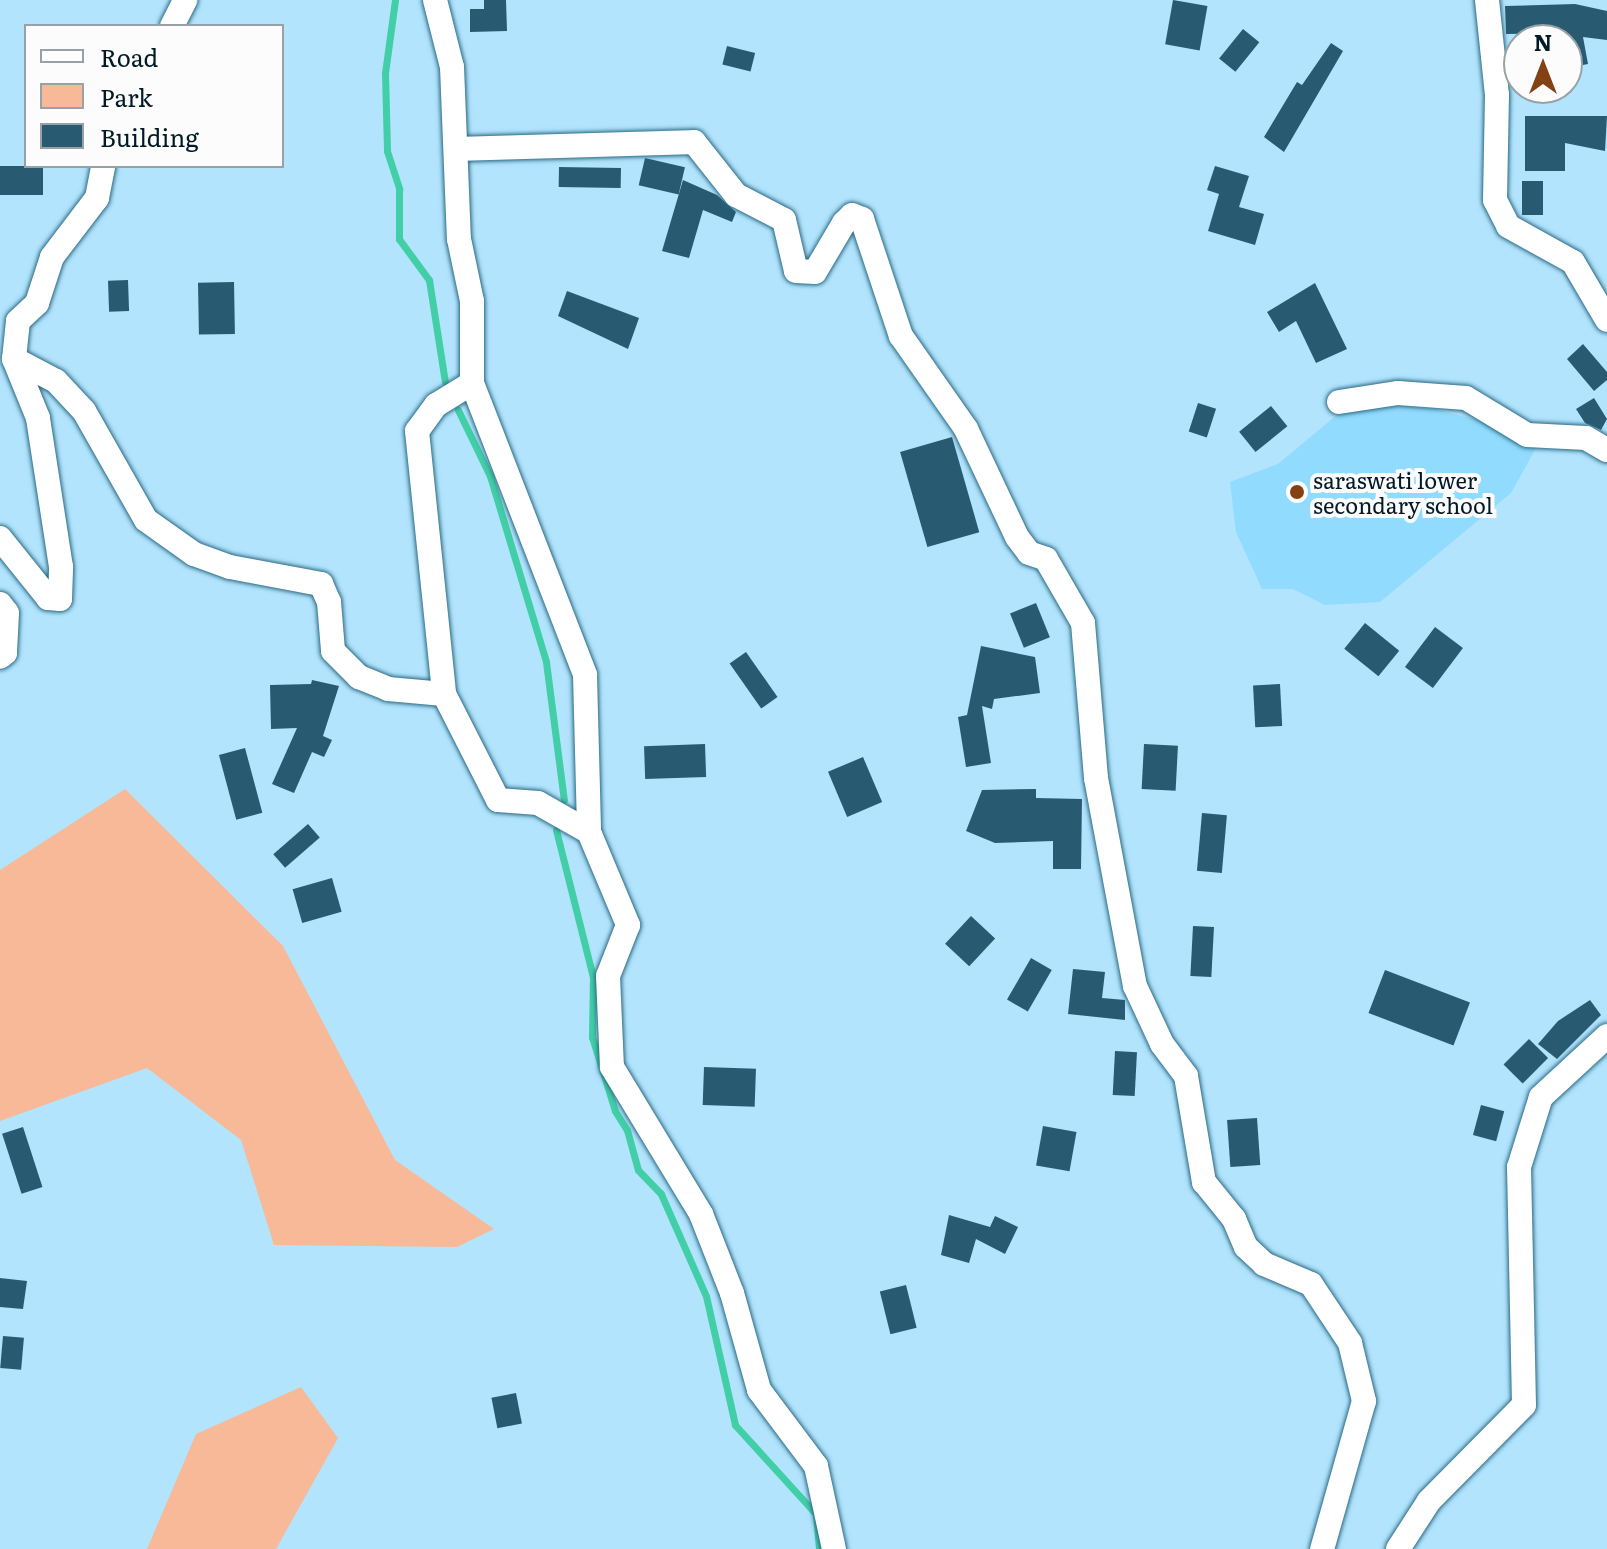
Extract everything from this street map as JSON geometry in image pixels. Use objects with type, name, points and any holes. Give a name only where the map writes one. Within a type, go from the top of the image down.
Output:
[{"type":"street","points":[[173,24],[185,0]]},
{"type":"street","points":[[435,0],[452,67],[459,149],[459,239],[472,301],[472,383],[585,675],[589,832],[628,925],[608,976],[612,1067],[701,1214],[732,1293],[759,1390],[816,1466],[834,1549]]},
{"type":"street","points":[[1487,0],[1497,95],[1495,200],[1508,226],[1573,262],[1607,320]]},
{"type":"street","points":[[459,149],[694,142],[736,195],[784,220],[796,271],[815,272],[844,223],[852,215],[862,219],[901,336],[966,429],[1017,537],[1029,553],[1046,559],[1083,623],[1096,778],[1132,972],[1162,1044],[1186,1076],[1204,1182],[1234,1219],[1246,1247],[1264,1264],[1311,1284],[1350,1343],[1364,1401],[1322,1549]]},
{"type":"street","points":[[0,538],[48,598],[60,599],[61,567],[38,418],[14,359],[18,321],[37,303],[52,257],[97,198],[103,168]]},
{"type":"street","points":[[14,359],[56,381],[84,411],[146,520],[194,554],[230,567],[321,584],[329,602],[333,651],[359,677],[388,689],[444,694]]},
{"type":"street","points":[[472,383],[436,405],[417,431],[444,694],[498,800],[538,803],[589,832]]},
{"type":"street","points":[[1339,402],[1398,393],[1466,398],[1527,435],[1586,438],[1607,450]]},
{"type":"street","points":[[0,604],[7,613],[5,653],[0,657]]},
{"type":"street","points":[[1398,1549],[1429,1501],[1524,1405],[1519,1167],[1541,1097],[1607,1036]]},
{"type":"shaded area","points":[[1377,404],[1434,409],[1505,427],[1537,446],[1511,493],[1380,602],[1325,605],[1293,589],[1262,589],[1236,532],[1230,482],[1278,464],[1338,414]]},
{"type":"green space","points":[[125,789],[283,946],[395,1160],[494,1229],[457,1247],[274,1245],[241,1140],[147,1068],[0,1121],[0,870]]},
{"type":"green space","points":[[301,1387],[338,1438],[276,1549],[147,1549],[196,1434]]},
{"type":"building","points":[[484,0],[506,0],[507,31],[470,32],[470,9],[484,9]]},
{"type":"building","points":[[1173,0],[1207,6],[1200,50],[1165,44]]},
{"type":"building","points":[[1575,4],[1607,11],[1607,40],[1583,37],[1583,24],[1506,24],[1505,6]]},
{"type":"building","points":[[1243,29],[1259,42],[1235,72],[1219,59]]},
{"type":"building","points":[[1583,37],[1588,64],[1583,65]]},
{"type":"building","points":[[1331,43],[1343,51],[1284,152],[1264,137],[1297,82],[1302,85]]},
{"type":"building","points":[[727,46],[755,53],[751,71],[722,64]]},
{"type":"building","points":[[1525,116],[1607,116],[1605,151],[1565,143],[1565,171],[1525,171]]},
{"type":"building","points":[[645,158],[685,167],[679,195],[639,185]]},
{"type":"building","points":[[0,166],[43,168],[43,195],[0,195]]},
{"type":"building","points":[[1215,166],[1249,176],[1239,207],[1264,214],[1255,245],[1208,231],[1219,194],[1207,190]]},
{"type":"building","points":[[559,167],[621,168],[621,188],[559,187]]},
{"type":"building","points":[[683,180],[717,195],[736,212],[732,222],[703,210],[689,258],[662,251]]},
{"type":"building","points":[[1522,181],[1543,181],[1543,215],[1522,215]]},
{"type":"building","points":[[128,280],[129,311],[109,312],[108,281]]},
{"type":"building","points":[[234,282],[235,334],[199,335],[198,283]]},
{"type":"building","points":[[1315,283],[1347,349],[1316,363],[1296,321],[1279,332],[1267,312]]},
{"type":"building","points":[[567,291],[639,318],[628,349],[558,316]]},
{"type":"building","points":[[1583,344],[1607,372],[1607,380],[1594,391],[1567,359]]},
{"type":"building","points":[[1594,398],[1607,419],[1601,430],[1585,423],[1576,409]]},
{"type":"building","points":[[1198,403],[1216,409],[1207,437],[1189,432]]},
{"type":"building","points":[[1271,406],[1287,426],[1255,452],[1239,432]]},
{"type":"building","points":[[952,437],[979,532],[927,547],[900,452]]},
{"type":"building","points":[[1036,603],[1050,637],[1024,648],[1010,613]]},
{"type":"building","points":[[1365,623],[1399,651],[1378,676],[1344,649]]},
{"type":"building","points":[[1435,627],[1463,648],[1433,688],[1405,667]]},
{"type":"building","points":[[981,646],[1035,657],[1040,693],[994,699],[992,709],[982,706],[991,763],[966,767],[958,717],[967,715]]},
{"type":"building","points":[[746,652],[778,697],[761,709],[730,663]]},
{"type":"building","points":[[312,680],[339,686],[323,736],[332,740],[324,757],[312,752],[294,793],[272,784],[297,728],[271,729],[270,685],[311,684]]},
{"type":"building","points":[[1280,684],[1282,726],[1255,727],[1253,685]]},
{"type":"building","points":[[705,744],[706,777],[645,779],[644,746]]},
{"type":"building","points":[[1144,744],[1178,746],[1176,791],[1142,789]]},
{"type":"building","points":[[245,748],[262,813],[236,820],[219,755]]},
{"type":"building","points":[[863,757],[882,802],[847,817],[828,772]]},
{"type":"building","points":[[1036,789],[1036,798],[1082,799],[1081,869],[1053,869],[1053,841],[995,843],[966,831],[982,790]]},
{"type":"building","points":[[1202,813],[1227,815],[1222,873],[1197,871]]},
{"type":"building","points":[[308,824],[320,838],[285,868],[273,854]]},
{"type":"building","points":[[332,878],[342,912],[302,923],[293,889]]},
{"type":"building","points":[[971,916],[995,939],[969,966],[945,944]]},
{"type":"building","points":[[1193,926],[1214,927],[1211,977],[1190,976]]},
{"type":"building","points":[[1031,958],[1052,970],[1028,1012],[1007,1000]]},
{"type":"building","points":[[1073,969],[1105,972],[1102,998],[1125,1000],[1125,1020],[1068,1014]]},
{"type":"building","points":[[1385,970],[1470,1003],[1453,1046],[1369,1013]]},
{"type":"building","points":[[1590,1000],[1601,1015],[1557,1059],[1538,1044],[1558,1021]]},
{"type":"building","points":[[1529,1039],[1548,1058],[1523,1084],[1504,1064]]},
{"type":"building","points":[[1115,1051],[1137,1052],[1135,1096],[1113,1095]]},
{"type":"building","points":[[704,1067],[756,1069],[755,1107],[703,1105]]},
{"type":"building","points":[[1481,1105],[1504,1111],[1496,1141],[1473,1135]]},
{"type":"building","points":[[1257,1118],[1260,1165],[1230,1167],[1227,1120]]},
{"type":"building","points":[[1043,1126],[1076,1132],[1070,1171],[1036,1165]]},
{"type":"building","points":[[23,1127],[42,1187],[22,1194],[2,1134]]},
{"type":"building","points":[[949,1215],[990,1227],[995,1216],[1018,1227],[1005,1254],[976,1239],[969,1263],[941,1255]]},
{"type":"building","points":[[0,1278],[27,1281],[23,1309],[0,1307]]},
{"type":"building","points":[[906,1285],[917,1328],[890,1334],[880,1292]]},
{"type":"building","points":[[3,1336],[24,1338],[21,1370],[0,1368]]},
{"type":"building","points":[[516,1393],[522,1423],[497,1428],[491,1398]]},
{"type":"waterway","points":[[395,0],[385,73],[387,151],[399,189],[399,239],[429,280],[445,382]]},
{"type":"waterway","points":[[458,410],[490,476],[546,662],[564,800]]},
{"type":"waterway","points":[[556,830],[593,977],[592,1037],[615,1111],[627,1130],[638,1170],[661,1194],[706,1296],[735,1425],[816,1514],[819,1549]]},
{"type":"place","name":"saraswati lower secondary school","points":[[1297,492]]}]
